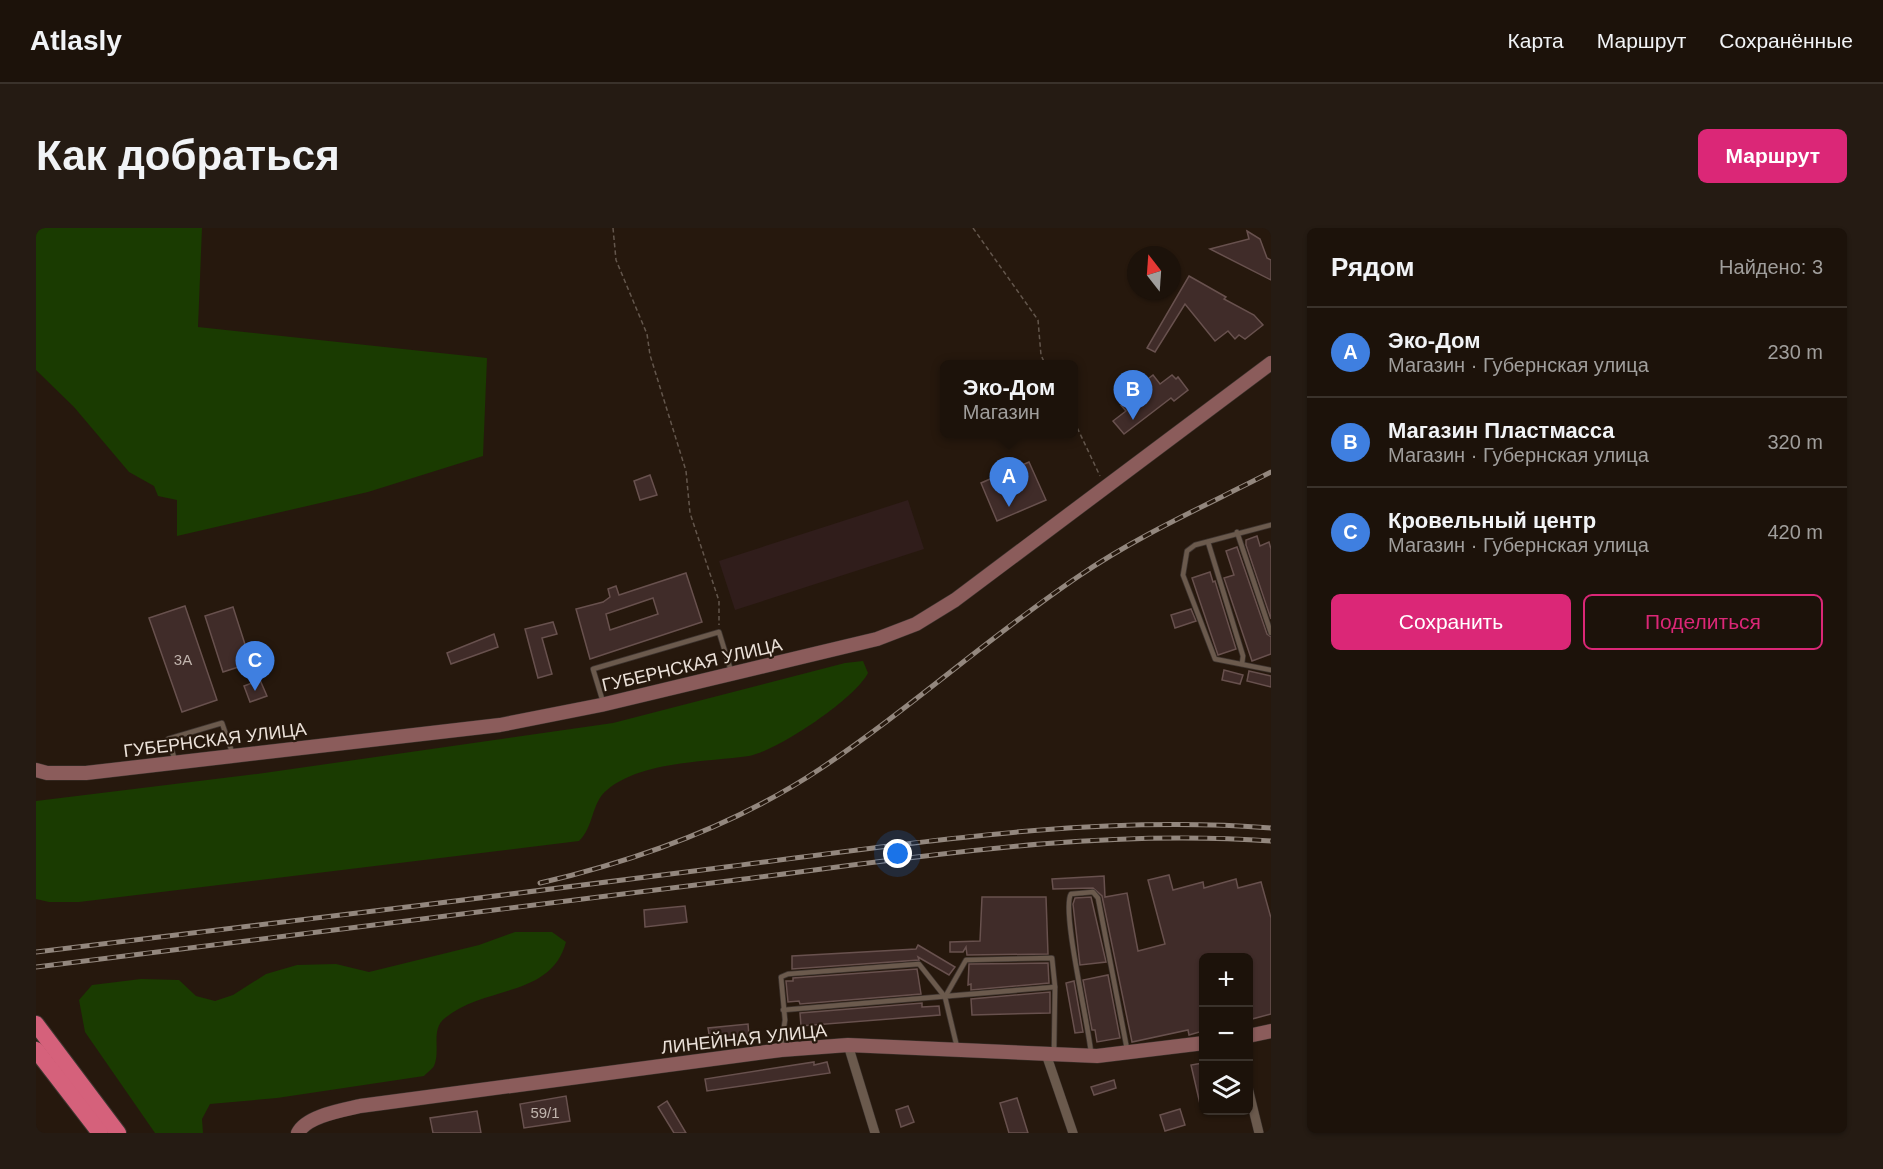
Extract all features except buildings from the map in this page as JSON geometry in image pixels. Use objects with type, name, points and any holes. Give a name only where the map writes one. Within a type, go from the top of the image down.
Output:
[{"type":"highway","points":[[36,1024],[118,1133]]},
{"type":"highway","points":[[36,1050],[100,1133]]},
{"type":"main road","name":"ГУБЕРНСКАЯ УЛИЦА","points":[[36,770],[47,773],[86,773],[500,725],[603,705],[877,639],[916,624],[955,600],[1271,363]]},
{"type":"main road","points":[[1253,1035],[1271,1031]]},
{"type":"main road","name":"ЛИНЕЙНАЯ УЛИЦА","points":[[298,1133],[300,1128],[326,1114],[360,1106],[781,1050],[848,1045],[1091,1055],[1199,1043]]},
{"type":"street","points":[[848,1045],[875,1133]]},
{"type":"street","points":[[1050,1054],[1073,1133]]},
{"type":"street","points":[[1253,1108],[1259,1133]]},
{"type":"lane","points":[[1271,525],[1237,532],[1195,545],[1187,551],[1183,575],[1215,659],[1271,670]]},
{"type":"lane","points":[[1237,532],[1271,633]]},
{"type":"lane","points":[[1208,542],[1243,656],[1242,664]]},
{"type":"lane","points":[[603,705],[593,669],[719,632],[732,674]]},
{"type":"lane","points":[[175,763],[168,739],[222,723],[233,756]]},
{"type":"lane","points":[[1091,1055],[1089,1028],[1069,923],[1068,902],[1071,894],[1093,892],[1098,898],[1127,1052]]},
{"type":"lane","points":[[945,997],[966,960],[1052,958],[1055,987],[1050,1054]]},
{"type":"lane","points":[[781,1050],[785,1020],[781,977],[788,974],[919,964],[945,997],[958,1049]]},
{"type":"lane","points":[[783,1011],[1055,987]]},
{"type":"path","points":[[613,228],[616,260],[647,334],[650,355],[686,471],[690,513],[718,601],[719,632]]},
{"type":"path","points":[[973,228],[1038,320],[1043,360]]},
{"type":"path","points":[[1078,430],[1106,487]]},
{"type":"shaded area","points":[[908,500],[924,549],[735,610],[719,561]]},
{"type":"green space","points":[[36,228],[202,228],[198,327],[487,358],[483,456],[368,492],[177,536],[177,500],[158,496],[154,486],[129,472],[74,407],[36,370]]},
{"type":"green space","points":[[863,661],[868,673],[848,696],[814,722],[778,745],[749,756],[675,764],[638,773],[621,780],[602,795],[579,841],[79,902],[49,902],[36,899],[36,801],[257,774],[613,723],[845,663]]},
{"type":"green space","points":[[515,932],[552,932],[566,942],[558,960],[546,973],[532,982],[479,1000],[445,1018],[438,1028],[434,1066],[424,1076],[277,1098],[210,1104],[202,1119],[203,1133],[155,1133],[85,1032],[79,1000],[92,985],[141,979],[179,980],[196,996],[215,1001],[233,995],[266,974],[297,965],[336,964],[369,972],[479,945]]},
{"type":"railway","points":[[540,883],[650,852],[721,824],[788,789],[853,746],[1079,576],[1149,534],[1271,472]]},
{"type":"railway","points":[[36,952],[994,834],[1132,825],[1271,828]]},
{"type":"railway","points":[[36,967],[1003,847],[1137,839],[1204,838],[1271,841]]},
{"type":"place","name":"Магазин Пластмасса","points":[[1133,420]]},
{"type":"place","name":"Эко-Дом","points":[[1009,507]]},
{"type":"place","name":"Кровельный центр","points":[[255,691]]}]
